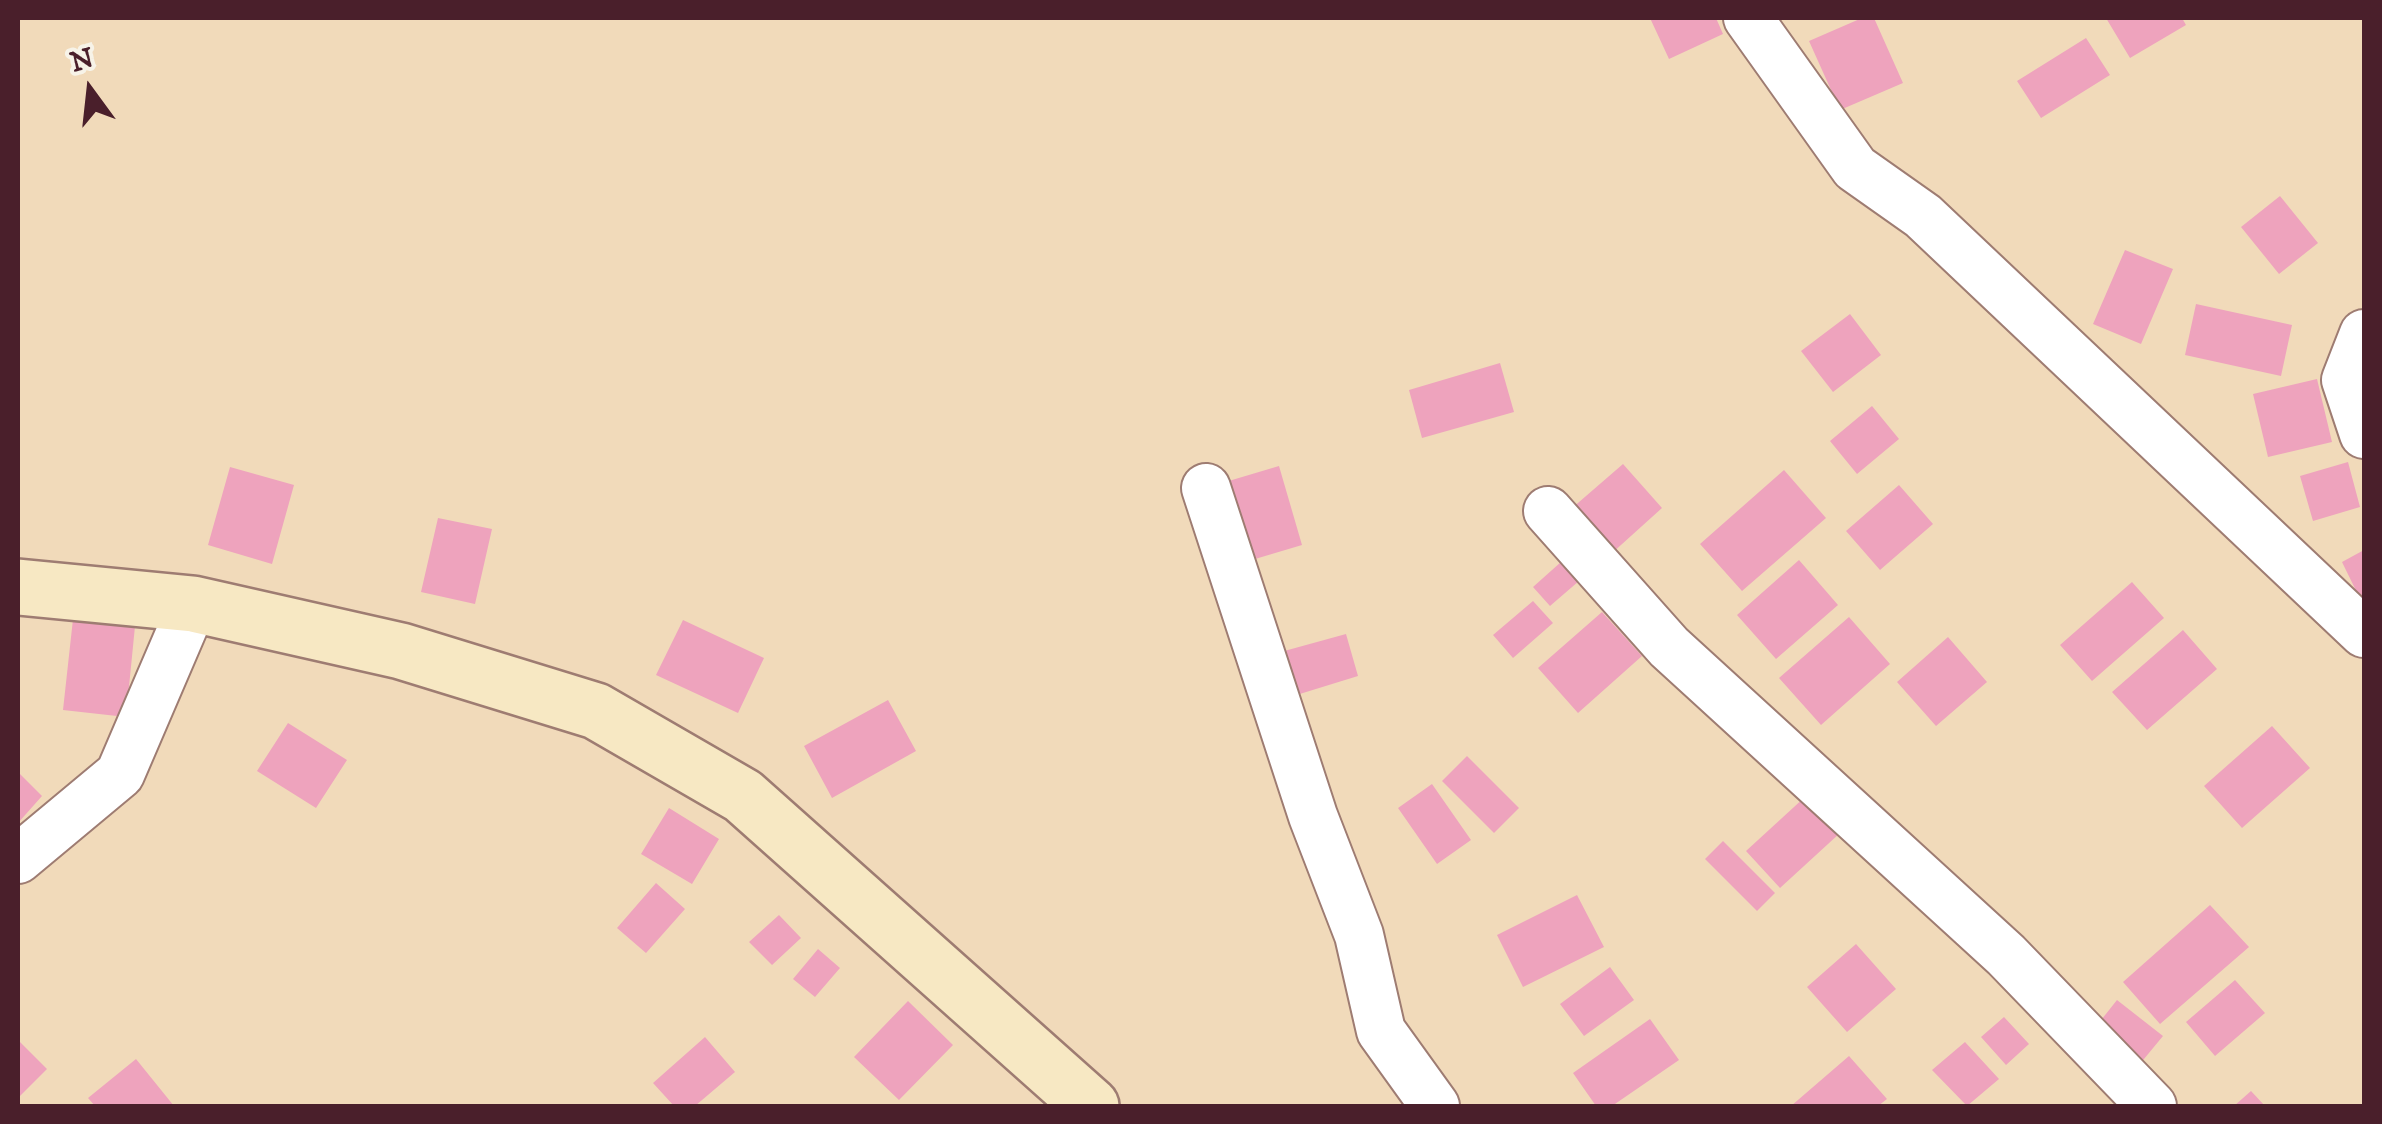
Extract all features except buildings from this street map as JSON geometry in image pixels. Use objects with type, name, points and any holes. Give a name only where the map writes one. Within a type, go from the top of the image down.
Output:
[{"type":"street","points":[[1748,18],[1855,168],[1923,216],[2364,633]]},
{"type":"street","points":[[2364,334],[2346,380],[2364,434]]},
{"type":"street","points":[[1206,488],[1313,816],[1359,935],[1382,1032],[1435,1106]]},
{"type":"street","points":[[1548,511],[1669,646],[2006,955],[2152,1106]]},
{"type":"street","points":[[18,587],[193,604],[401,650],[596,711],[744,796],[1091,1106]]},
{"type":"street","points":[[18,859],[120,774],[193,604]]}]
